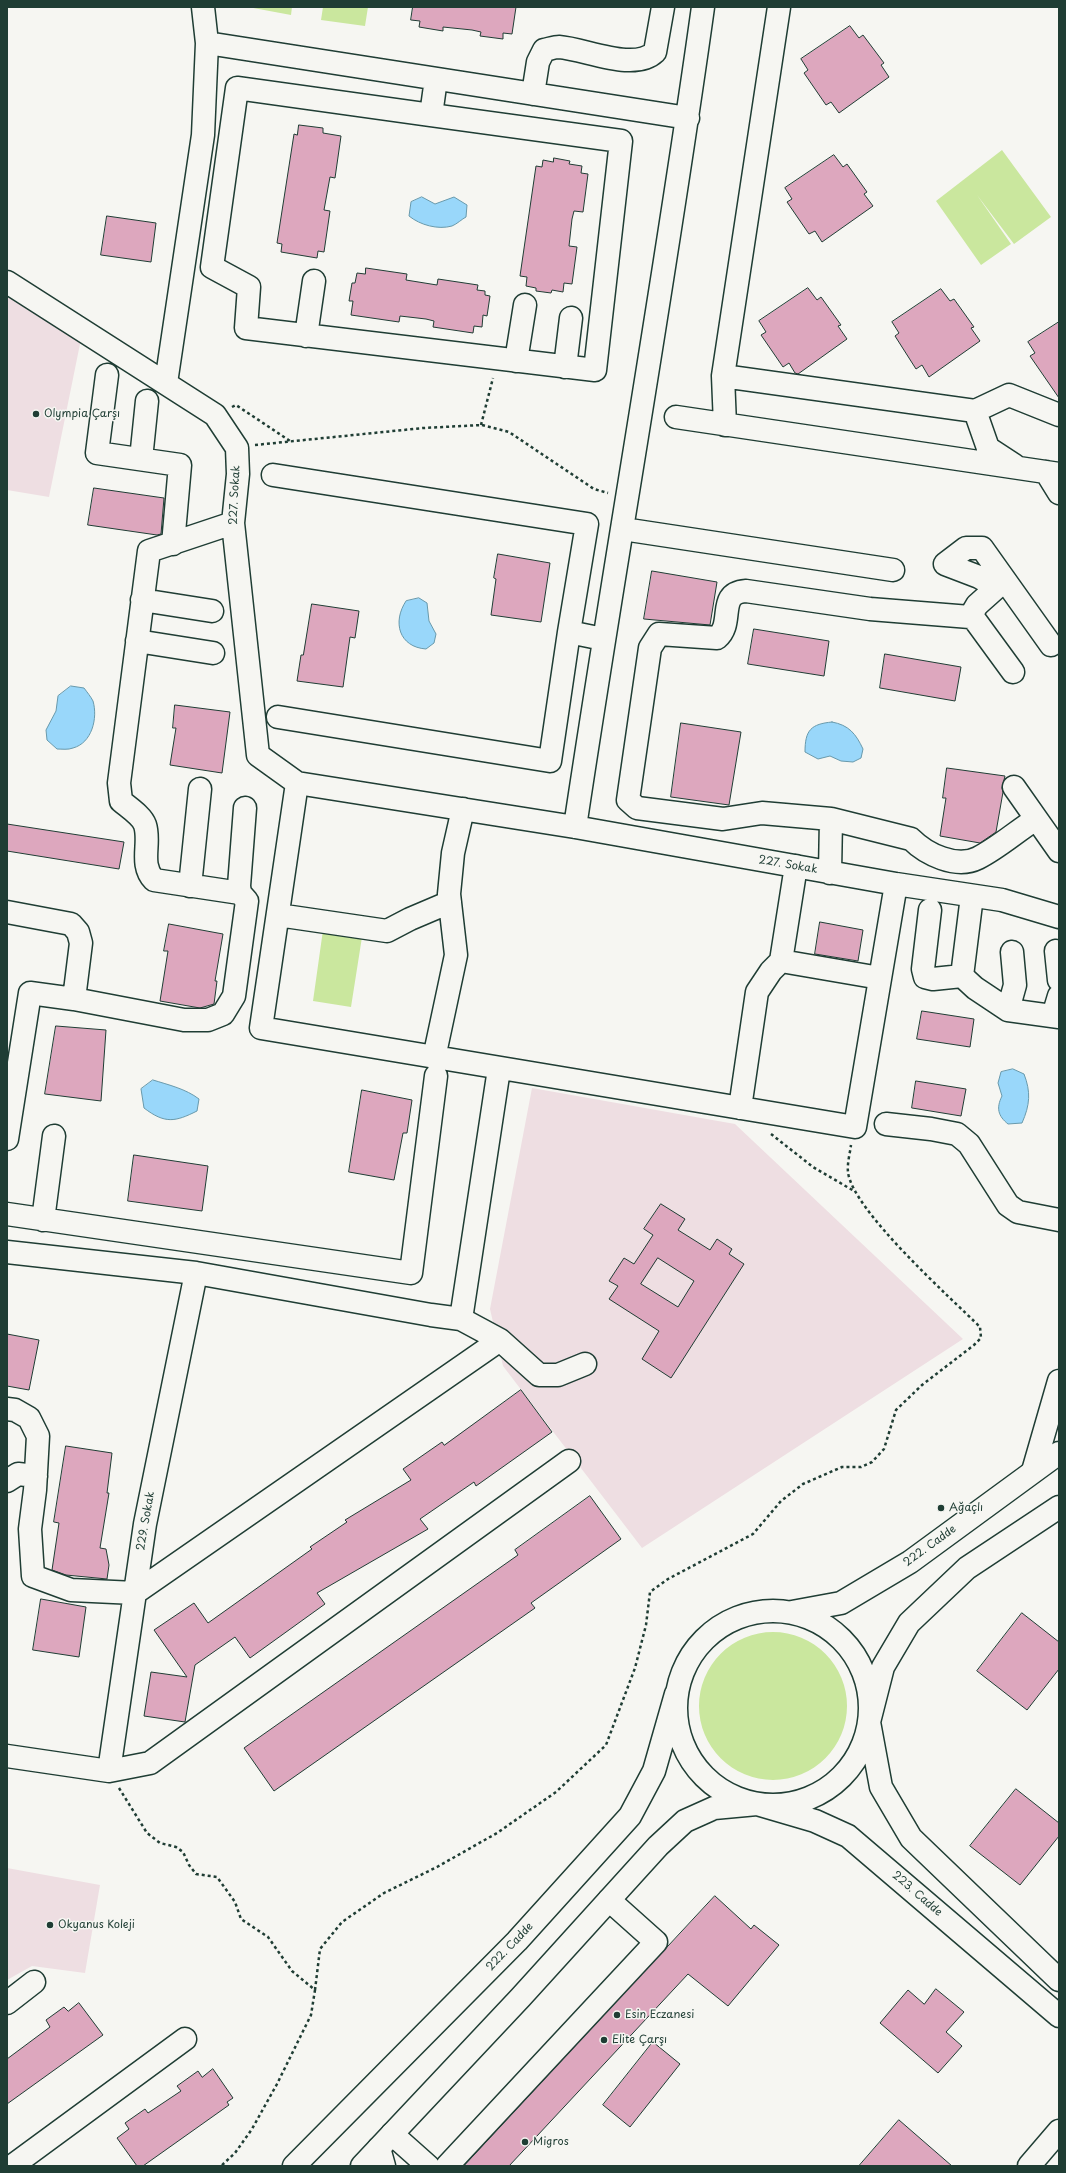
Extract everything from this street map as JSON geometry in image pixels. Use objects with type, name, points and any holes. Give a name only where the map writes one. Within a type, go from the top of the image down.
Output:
[{"type":"street","points":[[166,383],[203,135],[207,43],[203,7]]},
{"type":"street","points":[[533,94],[538,62],[544,50],[558,47],[622,60],[642,60],[650,57],[655,52],[664,7]]},
{"type":"street","points":[[575,826],[603,638],[623,529],[688,118],[703,7]]},
{"type":"street","points":[[725,424],[723,376],[780,7]]},
{"type":"street","points":[[207,43],[688,118]]},
{"type":"street","points":[[431,115],[436,79]]},
{"type":"street","points":[[237,88],[431,115],[621,141],[595,370],[246,328],[249,287],[212,267],[237,88]]},
{"type":"street","points":[[306,336],[314,280]]},
{"type":"street","points":[[7,282],[215,415],[237,448]]},
{"type":"street","points":[[507,360],[525,305]]},
{"type":"street","points":[[565,367],[571,318]]},
{"type":"street","points":[[107,374],[97,453],[180,466],[173,544]]},
{"type":"street","points":[[723,376],[975,411],[1009,395],[1059,415]]},
{"type":"street","points":[[141,460],[147,401]]},
{"type":"street","points":[[975,411],[988,448],[1020,469]]},
{"type":"street","points":[[676,417],[1052,473],[1059,493]]},
{"type":"street","name":"227. Sokak","points":[[237,448],[238,474],[233,523],[258,756],[297,783],[575,826],[896,884],[1002,900]]},
{"type":"street","points":[[273,475],[587,524],[550,761],[278,717]]},
{"type":"street","points":[[233,523],[149,551],[118,783],[121,801],[130,808],[145,825],[146,863],[150,876],[154,880],[240,893]]},
{"type":"street","points":[[623,529],[893,570]]},
{"type":"street","points":[[970,617],[977,605],[1001,583],[1051,645]]},
{"type":"street","points":[[1014,672],[975,620],[970,617],[870,609],[746,591],[736,592],[730,597],[722,633],[717,638],[659,634],[655,637],[650,648],[628,800],[637,808],[723,818],[762,813],[831,819],[911,839],[917,846],[938,857],[961,861],[977,859],[1036,818]]},
{"type":"street","points":[[142,600],[212,611]]},
{"type":"street","points":[[569,632],[603,638]]},
{"type":"street","points":[[137,641],[213,653]]},
{"type":"street","points":[[297,783],[261,1028],[435,1067],[499,1069],[855,1127],[896,884]]},
{"type":"street","points":[[1014,787],[1059,851]]},
{"type":"street","points":[[190,886],[200,789]]},
{"type":"street","points":[[7,1139],[30,993],[74,999],[184,1020],[208,1020],[223,1014],[234,996],[247,901],[240,893],[239,886],[245,808]]},
{"type":"street","points":[[7,1214],[411,1273],[435,1067],[456,955],[449,894],[453,853],[463,809]]},
{"type":"street","points":[[830,872],[831,819]]},
{"type":"street","points":[[740,1108],[758,992],[771,970],[781,961],[796,866]]},
{"type":"street","points":[[962,976],[972,896]]},
{"type":"street","points":[[1002,900],[1059,917]]},
{"type":"street","points":[[1002,900],[1058,941],[1059,980]]},
{"type":"street","points":[[278,915],[387,931],[410,919],[450,902]]},
{"type":"street","points":[[930,910],[923,969],[925,977],[933,979],[962,976],[975,988],[1008,1010],[1057,1010]]},
{"type":"street","points":[[7,912],[71,924],[78,932],[81,943],[74,999]]},
{"type":"street","points":[[1008,1010],[1015,985],[1012,952]]},
{"type":"street","points":[[781,961],[880,978]]},
{"type":"street","points":[[461,1319],[499,1069]]},
{"type":"street","points":[[886,1124],[931,1129],[957,1134],[969,1144],[1008,1205],[1018,1212],[1059,1220]]},
{"type":"street","points":[[43,1220],[54,1136]]},
{"type":"street","points":[[7,1252],[196,1273],[461,1319],[500,1340],[539,1375],[558,1376],[585,1364]]},
{"type":"street","name":"229. Sokak","points":[[108,1771],[145,1524],[196,1273]]},
{"type":"street","points":[[7,1409],[15,1410],[29,1418],[38,1436],[36,1476],[30,1529],[33,1576],[71,1590],[134,1593],[500,1340]]},
{"type":"street","points":[[1033,1472],[1059,1381]]},
{"type":"street","name":"222. Cadde","points":[[294,2166],[517,1941],[630,1816],[654,1771],[685,1665],[704,1640],[725,1624],[758,1612],[789,1612],[841,1603],[910,1562],[1059,1453]]},
{"type":"street","points":[[7,1756],[108,1771],[150,1763],[569,1461]]},
{"type":"street","points":[[7,1481],[18,1474],[36,1476]]},
{"type":"street","points":[[362,2166],[385,2150],[658,1846],[685,1821],[714,1808],[757,1804],[788,1804],[817,1795],[842,1777],[860,1751],[870,1722],[883,1666],[909,1623],[967,1568],[1058,1511]]},
{"type":"street","points":[[789,1612],[818,1622],[842,1639],[860,1664],[869,1692],[870,1722],[881,1787],[911,1838],[1059,1980]]},
{"type":"street","name":"223. Cadde","points":[[676,1694],[677,1724],[686,1753],[704,1777],[728,1795],[815,1821],[848,1836],[1059,2016]]},
{"type":"street","points":[[447,2166],[656,1942],[609,1900]]},
{"type":"street","points":[[7,2003],[34,1982]]},
{"type":"street","points":[[12,2166],[184,2040]]},
{"type":"street","points":[[1029,2166],[1059,2131]]},
{"type":"street","points":[[385,2150],[428,2166]]},
{"type":"path","points":[[481,425],[507,360]]},
{"type":"path","points":[[215,415],[236,405],[290,441]]},
{"type":"path","points":[[237,448],[290,441],[423,428],[481,425],[509,432],[594,489],[628,498]]},
{"type":"path","points":[[221,2166],[235,2153],[252,2129],[277,2084],[311,2015],[320,1949],[342,1922],[384,1893],[437,1867],[497,1833],[556,1792],[606,1745],[635,1668],[646,1625],[650,1592],[668,1579],[753,1534],[781,1501],[803,1484],[842,1467],[862,1467],[872,1462],[884,1449],[896,1410],[917,1390],[981,1338],[980,1326],[884,1232],[855,1191],[848,1173],[855,1127]]},
{"type":"path","points":[[766,1128],[777,1140],[813,1167],[855,1191]]},
{"type":"path","points":[[108,1771],[147,1833],[160,1842],[176,1847],[183,1852],[189,1865],[196,1874],[217,1877],[235,1902],[241,1919],[268,1937],[292,1971],[315,1990]]},
{"type":"shaded area","name":"Olympia Çarşı","points":[[7,294],[81,339],[49,497],[7,490]]},
{"type":"shaded area","points":[[532,1088],[735,1124],[963,1339],[642,1548],[503,1366],[490,1309]]},
{"type":"shaded area","name":"Okyanus Koleji","points":[[7,1868],[100,1885],[85,1973],[32,1966],[7,1980]]},
{"type":"green space","points":[[248,7],[292,7],[291,15]]},
{"type":"green space","points":[[323,7],[368,7],[365,26],[321,20]]},
{"type":"green space","points":[[1002,150],[1051,217],[1014,244],[977,195],[1011,244],[981,265],[936,201]]},
{"type":"green space","points":[[323,930],[362,937],[351,1007],[313,1001]]},
{"type":"green space","points":[[766,1632],[780,1632],[795,1635],[808,1640],[826,1653],[839,1671],[842,1678],[846,1691],[846,1721],[842,1734],[839,1741],[826,1759],[808,1772],[801,1775],[788,1779],[766,1780],[751,1777],[738,1772],[726,1764],[715,1753],[707,1741],[702,1728],[699,1713],[699,1699],[702,1684],[707,1671],[715,1659],[726,1648],[738,1640],[751,1635]]},
{"type":"water","points":[[422,197],[435,204],[454,197],[467,205],[466,217],[454,225],[447,227],[429,226],[418,222],[409,216],[411,202]]},
{"type":"water","points":[[419,598],[427,603],[429,621],[436,634],[434,643],[426,649],[410,644],[404,638],[399,625],[399,617],[406,601]]},
{"type":"water","points":[[71,686],[84,688],[93,701],[95,715],[94,722],[89,735],[80,745],[69,749],[57,749],[47,740],[46,730],[56,711],[58,696]]},
{"type":"water","points":[[832,722],[843,725],[855,735],[863,749],[861,758],[853,762],[841,761],[830,756],[818,759],[805,752],[805,744],[808,733],[819,724]]},
{"type":"water","points":[[1013,1069],[1024,1074],[1028,1087],[1029,1098],[1027,1110],[1022,1123],[1008,1124],[999,1112],[999,1104],[1002,1096],[998,1083],[1001,1072]]},
{"type":"water","points":[[153,1080],[183,1090],[199,1099],[197,1111],[170,1120],[158,1117],[151,1113],[144,1108],[141,1089]]},
{"type":"building","points":[[413,7],[516,7],[512,34],[503,33],[503,39],[480,36],[481,32],[472,30],[443,27],[443,31],[419,27],[420,21],[411,20]]},
{"type":"building","points":[[850,26],[859,38],[863,35],[884,63],[881,65],[889,77],[839,113],[831,102],[826,105],[804,73],[808,70],[801,59]]},
{"type":"building","points":[[299,125],[323,128],[323,133],[341,136],[335,178],[330,177],[324,210],[330,211],[324,252],[318,251],[317,258],[281,252],[282,244],[277,243],[294,134],[297,135]]},
{"type":"building","points":[[834,155],[843,167],[847,164],[867,192],[864,194],[873,206],[822,242],[815,231],[809,234],[787,202],[792,199],[785,188]]},
{"type":"building","points":[[554,158],[570,161],[569,164],[582,166],[581,173],[588,174],[583,212],[574,211],[572,219],[569,246],[577,247],[572,284],[564,283],[563,292],[552,290],[551,293],[536,291],[536,288],[526,286],[527,277],[520,276],[536,166],[542,167],[543,160],[553,162]]},
{"type":"building","points":[[107,216],[156,223],[151,262],[101,255]]},
{"type":"building","points":[[366,268],[407,274],[406,280],[437,285],[438,279],[478,285],[477,290],[485,291],[485,295],[490,296],[487,316],[483,315],[482,327],[474,326],[473,333],[433,327],[434,321],[426,319],[400,316],[399,322],[351,315],[353,301],[349,301],[352,283],[355,283],[357,273],[365,274]]},
{"type":"building","points":[[808,288],[817,300],[821,297],[841,325],[838,326],[847,339],[798,374],[795,373],[789,363],[783,367],[761,335],[766,332],[759,321]]},
{"type":"building","points":[[941,289],[950,301],[954,299],[974,327],[971,328],[980,341],[929,377],[922,365],[916,369],[895,336],[899,333],[892,322]]},
{"type":"building","points":[[1059,322],[1059,398],[1030,356],[1035,353],[1028,342]]},
{"type":"building","points":[[94,488],[164,498],[161,534],[157,535],[88,525]]},
{"type":"building","points":[[498,554],[550,563],[541,622],[491,615],[496,579],[494,578]]},
{"type":"building","points":[[652,571],[717,582],[710,625],[644,619]]},
{"type":"building","points":[[312,604],[359,611],[355,638],[350,637],[343,687],[297,681]]},
{"type":"building","points":[[754,629],[829,641],[824,676],[748,664]]},
{"type":"building","points":[[885,654],[961,667],[955,701],[880,688]]},
{"type":"building","points":[[175,705],[230,712],[222,773],[170,765],[176,728],[173,728]]},
{"type":"building","points":[[681,723],[741,732],[729,805],[671,797]]},
{"type":"building","points":[[947,768],[1005,776],[996,832],[980,843],[940,836],[946,798],[943,798]]},
{"type":"building","points":[[7,824],[124,842],[119,869],[7,851]]},
{"type":"building","points":[[820,922],[863,930],[858,961],[815,954]]},
{"type":"building","points":[[169,924],[223,934],[215,981],[217,981],[214,1004],[200,1008],[160,1001],[168,951],[164,951]]},
{"type":"building","points":[[922,1011],[974,1019],[970,1047],[917,1039]]},
{"type":"building","points":[[56,1026],[106,1030],[101,1101],[45,1094]]},
{"type":"building","points":[[916,1081],[966,1089],[961,1116],[912,1108]]},
{"type":"building","points":[[362,1090],[412,1100],[407,1133],[403,1133],[394,1180],[349,1172]]},
{"type":"building","points":[[134,1155],[208,1166],[202,1211],[128,1201]]},
{"type":"building","points":[[661,1204],[685,1219],[678,1230],[710,1250],[717,1239],[732,1249],[729,1254],[744,1264],[671,1378],[642,1359],[659,1331],[609,1299],[618,1286],[609,1281],[624,1258],[634,1264],[653,1235],[644,1229]],"holes":[[[658,1258],[694,1281],[678,1307],[641,1284]]]},
{"type":"building","points":[[7,1334],[39,1340],[29,1390],[7,1386]]},
{"type":"building","points":[[521,1390],[552,1432],[476,1486],[474,1482],[420,1519],[428,1529],[317,1593],[325,1604],[250,1658],[235,1637],[195,1665],[185,1722],[144,1716],[151,1672],[187,1677],[154,1630],[194,1603],[208,1623],[312,1549],[310,1547],[347,1522],[345,1520],[411,1480],[403,1469],[442,1442],[444,1445]]},
{"type":"building","points":[[66,1446],[112,1453],[107,1493],[109,1493],[100,1548],[106,1549],[109,1565],[107,1579],[66,1575],[52,1570],[59,1523],[54,1522]]},
{"type":"building","points":[[590,1496],[621,1539],[531,1603],[535,1608],[274,1791],[244,1748],[518,1555],[515,1550]]},
{"type":"building","points":[[41,1599],[86,1607],[79,1657],[33,1650]]},
{"type":"building","points":[[1022,1613],[1059,1642],[1059,1669],[1027,1710],[977,1671]]},
{"type":"building","points":[[1016,1789],[1059,1823],[1059,1836],[1020,1885],[970,1846]]},
{"type":"building","name":"Elite Çarşı","points":[[715,1896],[751,1929],[754,1925],[779,1945],[728,2006],[688,1974],[509,2166],[464,2166]]},
{"type":"building","points":[[936,1989],[964,2012],[946,2032],[962,2046],[938,2073],[880,2023],[908,1990],[924,2004]]},
{"type":"building","points":[[79,2003],[103,2035],[7,2104],[7,2059],[50,2027],[46,2020],[64,2007],[68,2011]]},
{"type":"building","points":[[653,2042],[680,2064],[630,2127],[603,2105]]},
{"type":"building","points":[[213,2069],[233,2098],[227,2102],[229,2105],[143,2166],[137,2166],[117,2138],[129,2129],[125,2123],[145,2109],[148,2113],[181,2091],[177,2086],[198,2071],[202,2077]]},
{"type":"building","points":[[899,2120],[952,2166],[859,2166]]},
{"type":"place","name":"Olympia Çarşı","points":[[36,414]]},
{"type":"place","name":"Ağaçlı","points":[[941,1508]]},
{"type":"place","name":"Okyanus Koleji","points":[[50,1925]]},
{"type":"place","name":"Esin Eczanesi","points":[[617,2015]]},
{"type":"place","name":"Elite Çarşı","points":[[604,2040]]},
{"type":"place","name":"Migros","points":[[525,2142]]}]
